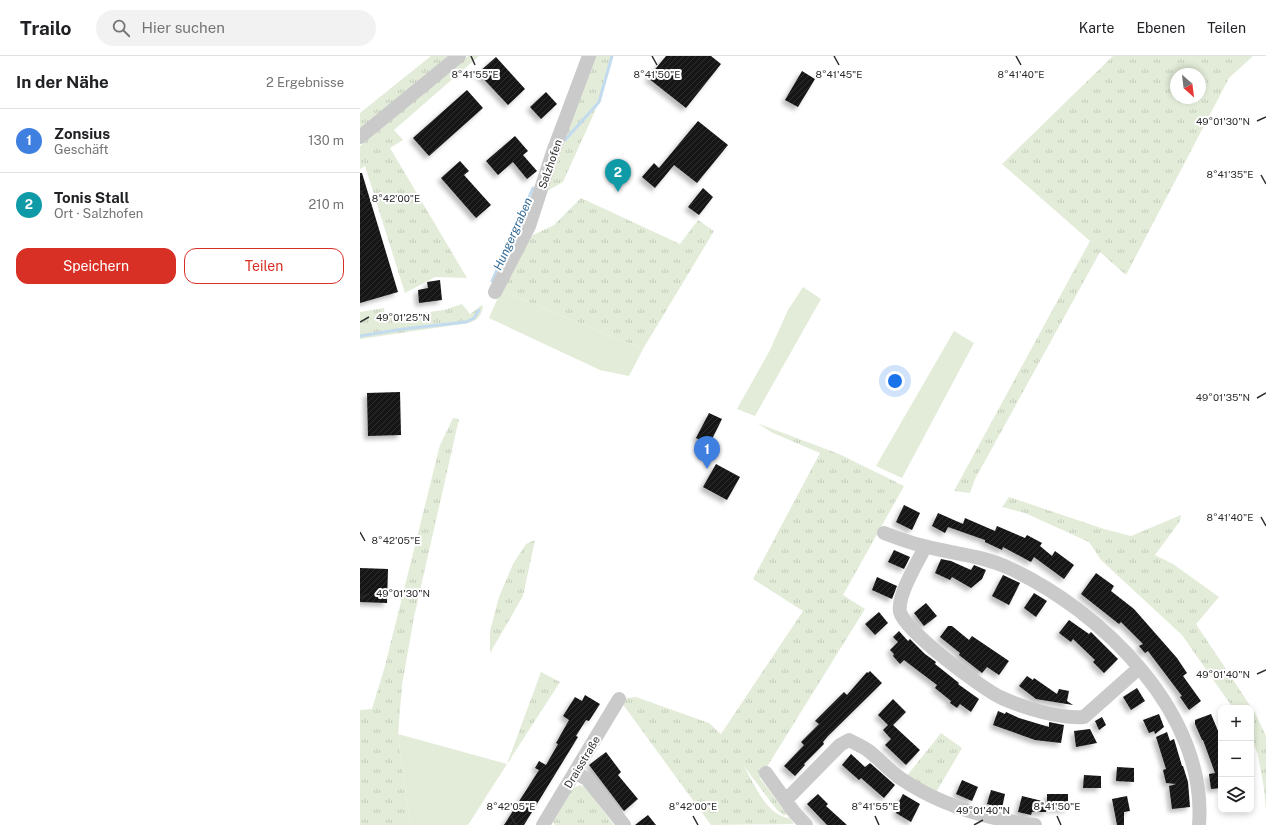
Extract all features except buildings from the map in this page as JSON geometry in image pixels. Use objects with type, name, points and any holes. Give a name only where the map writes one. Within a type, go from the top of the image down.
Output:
[{"type":"street","points":[[360,137],[459,56]]},
{"type":"street","name":"Salzhofen","points":[[495,292],[529,226],[553,152],[589,56]]},
{"type":"street","points":[[884,533],[925,547],[968,554],[1009,568],[1068,603],[1096,624],[1120,646],[1165,701],[1183,736],[1196,775],[1200,799],[1199,825]]},
{"type":"street","points":[[925,547],[906,585],[900,602],[900,613],[914,631],[950,662],[1001,697],[1039,710],[1072,718],[1084,717],[1139,668]]},
{"type":"street","name":"Draisstraße","points":[[543,825],[576,773],[619,699]]},
{"type":"street","points":[[786,800],[840,745],[849,740],[868,751],[899,777],[940,800],[972,814],[1003,821],[1034,825]]},
{"type":"street","points":[[576,773],[587,779],[624,825]]},
{"type":"street","points":[[766,773],[806,825]]},
{"type":"green space","points":[[431,56],[453,56],[360,133],[360,113]]},
{"type":"green space","points":[[468,56],[479,56],[394,130],[403,140],[390,148],[467,278],[435,277],[405,293],[365,166],[360,169],[360,146]]},
{"type":"green space","points":[[589,56],[612,56],[599,102],[563,182],[545,192]]},
{"type":"green space","points":[[1113,56],[1253,56],[1229,78],[1126,275],[1100,252],[975,479],[970,493],[954,491],[1090,241],[1002,164]]},
{"type":"green space","points":[[581,198],[680,244],[698,220],[714,231],[643,349],[501,291],[522,244],[533,235],[554,225]]},
{"type":"green space","points":[[803,287],[821,299],[755,416],[737,409],[770,350],[788,310]]},
{"type":"green space","points":[[501,291],[643,349],[629,376],[600,370],[489,318]]},
{"type":"green space","points":[[462,304],[470,314],[482,305],[483,307],[481,313],[477,319],[469,323],[360,339],[360,312],[384,308],[385,318],[444,310]]},
{"type":"green space","points":[[954,331],[974,343],[902,478],[876,466]]},
{"type":"green space","points":[[453,418],[459,419],[414,617],[402,685],[398,734],[410,825],[360,825],[360,710],[372,709],[385,666],[440,445]]},
{"type":"green space","points":[[757,423],[839,454],[904,486],[843,595],[865,609],[760,778],[788,815],[783,815],[777,810],[743,765],[762,798],[774,812],[790,818],[794,824],[711,825],[619,699],[636,697],[709,723],[721,734],[803,611],[753,579],[820,453],[773,433]]},
{"type":"green space","points":[[1009,497],[1104,529],[1131,536],[1181,515],[1180,521],[1155,555],[1173,564],[1219,597],[1196,624],[1250,705],[1231,705],[1182,635],[1101,560],[1089,542],[1025,513],[1002,507]]},
{"type":"green space","points":[[535,540],[523,596],[490,653],[490,631],[499,597],[513,564],[526,544]]},
{"type":"green space","points":[[541,672],[560,682],[507,764]]},
{"type":"green space","points":[[1254,711],[1266,736],[1266,811],[1264,788],[1258,755],[1254,745]]},
{"type":"green space","points":[[941,733],[962,748],[935,794],[906,777]]},
{"type":"green space","points":[[398,734],[507,764],[468,825],[410,825]]},
{"type":"green space","points":[[580,785],[585,787],[614,825],[555,825],[553,822],[573,788]]},
{"type":"waterway","name":"Hungergraben","points":[[565,140],[599,102],[612,56]]},
{"type":"waterway","name":"Hungergraben","points":[[492,281],[533,188]]},
{"type":"waterway","name":"Hungergraben","points":[[360,336],[403,329],[466,322],[474,318],[479,310]]},
{"type":"place","name":"Tonis Stall","points":[[618,192]]},
{"type":"place","name":"Zonsius","points":[[707,469]]}]
